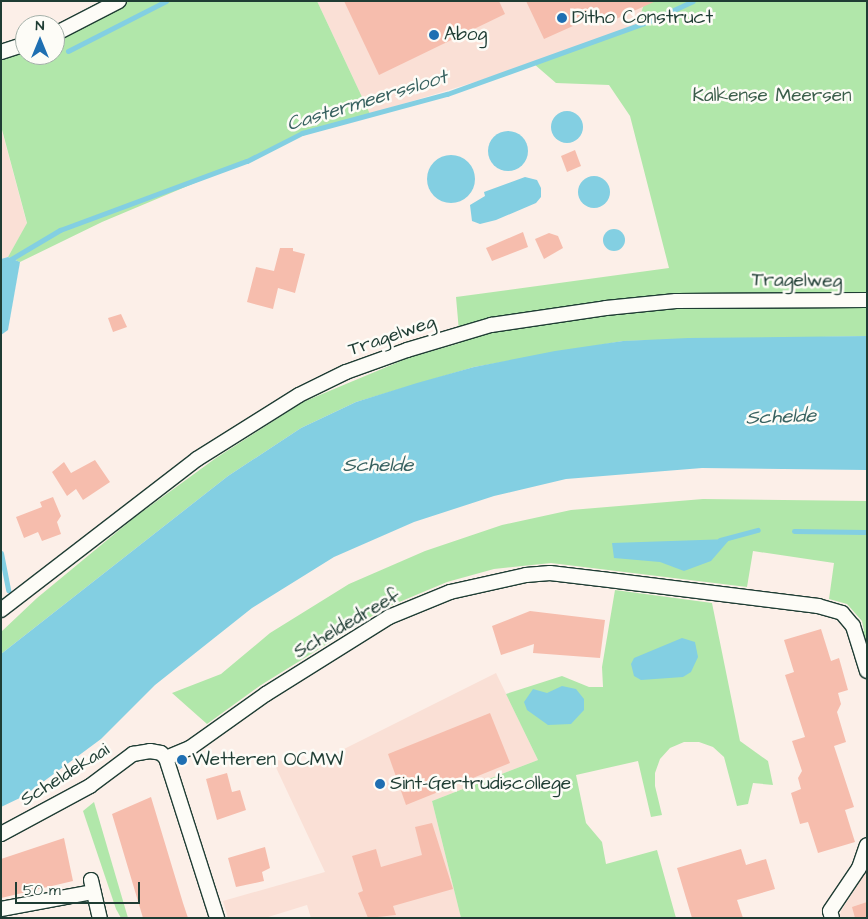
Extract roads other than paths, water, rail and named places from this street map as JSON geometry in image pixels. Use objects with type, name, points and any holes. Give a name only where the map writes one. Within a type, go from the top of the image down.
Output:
[{"type":"street","points":[[65,29],[119,1]]},
{"type":"street","points":[[1,52],[15,47]]},
{"type":"street","name":"Tragelweg","points":[[1,610],[198,459],[298,395],[346,372],[407,350],[491,325],[606,308],[676,301],[867,300]]},
{"type":"street","name":"Scheldedreef","points":[[166,758],[190,748],[266,694],[389,617],[450,592],[526,575],[550,573],[626,581],[818,606],[842,613],[853,626],[867,671]]},
{"type":"street","name":"Scheldekaai","points":[[1,834],[90,786],[133,754],[150,751],[166,758]]},
{"type":"street","points":[[166,758],[217,918]]},
{"type":"street","points":[[832,918],[830,911],[859,868],[867,845]]},
{"type":"street","points":[[1,909],[91,888]]},
{"type":"street","points":[[91,888],[96,918]]},
{"type":"street","points":[[91,888],[100,918]]},
{"type":"water","points":[[567,111],[573,112],[578,116],[582,121],[582,133],[578,138],[573,142],[567,143],[561,142],[556,138],[552,133],[551,127],[552,121],[556,116],[561,112]]},
{"type":"water","points":[[508,131],[522,137],[528,151],[522,165],[508,171],[494,165],[488,151],[494,137]]},
{"type":"water","points":[[446,155],[456,155],[465,159],[471,165],[474,170],[474,188],[465,199],[456,203],[446,203],[437,199],[431,193],[427,184],[427,174],[431,165],[437,159]]},
{"type":"water","points":[[594,176],[600,177],[605,181],[609,186],[609,198],[605,203],[600,207],[594,208],[588,207],[583,203],[579,198],[578,192],[579,186],[583,181],[588,177]]},
{"type":"water","points":[[525,177],[537,180],[541,188],[541,197],[536,203],[496,220],[480,224],[472,221],[470,205],[485,196],[484,192]]},
{"type":"water","points":[[614,229],[622,232],[625,240],[622,248],[614,251],[606,248],[603,240],[606,232]]},
{"type":"water","points":[[8,257],[20,262],[8,330],[1,335],[1,259]]},
{"type":"water","name":"Schelde","points":[[867,336],[867,470],[702,468],[566,479],[494,496],[414,522],[334,557],[252,608],[155,685],[101,739],[24,796],[1,807],[1,654],[228,476],[301,428],[356,402],[417,383],[474,367],[555,351],[623,341],[688,338]]},
{"type":"water","points":[[730,539],[711,561],[684,571],[660,562],[614,558],[612,543]]},
{"type":"water","points":[[682,638],[695,642],[698,657],[691,672],[683,677],[641,680],[634,676],[631,664],[634,658]]},
{"type":"water","points":[[562,686],[576,689],[584,699],[584,710],[571,724],[548,725],[527,710],[524,702],[533,689],[547,693]]},
{"type":"waterway","points":[[68,51],[166,1]]},
{"type":"waterway","name":"Castermeerssloot","points":[[1,265],[60,230],[247,161],[302,133],[447,94],[650,21],[693,1]]},
{"type":"waterway","points":[[720,540],[758,530]]},
{"type":"waterway","points":[[794,531],[865,532]]},
{"type":"waterway","name":"Castermeerssloot","points":[[1,553],[8,590]]},
{"type":"place","name":"Ditho Construct","points":[[562,18]]},
{"type":"place","name":"Abog","points":[[434,35]]},
{"type":"place","name":"Wetteren OCMW","points":[[182,760]]},
{"type":"place","name":"Sint-Gertrudiscollege","points":[[380,784]]},
{"type":"park label","name":"Kalkense Meersen","points":[[772,96]]}]
